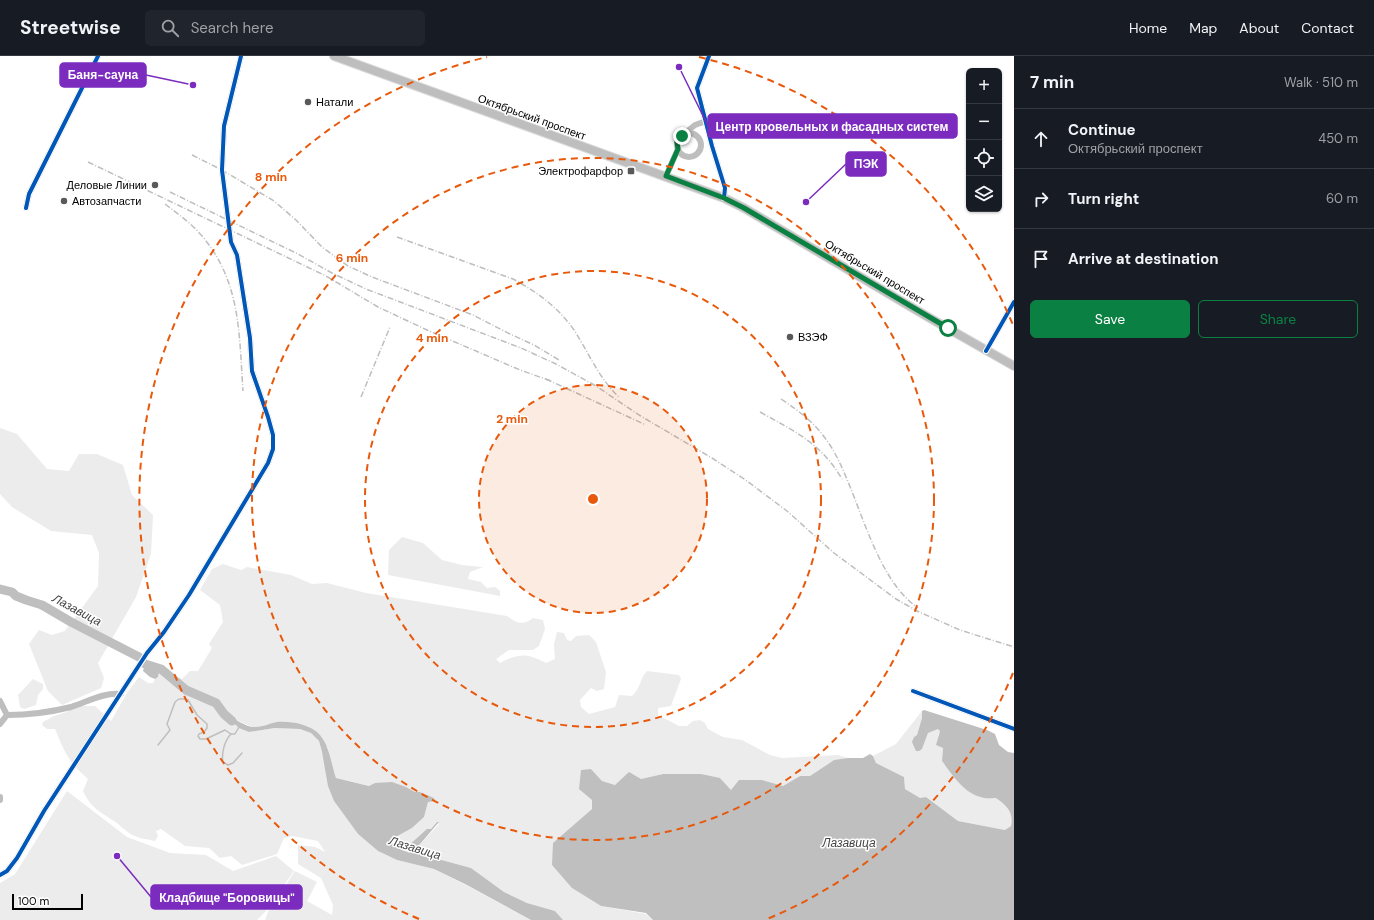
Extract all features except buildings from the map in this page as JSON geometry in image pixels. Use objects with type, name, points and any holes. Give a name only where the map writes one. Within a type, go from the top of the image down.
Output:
[{"type":"main road","name":"Октябрьский проспект","points":[[334,56],[724,198],[744,208],[1014,366]]},
{"type":"street","points":[[26,208],[29,194],[98,56]]},
{"type":"street","points":[[0,875],[7,871],[17,858],[44,811],[147,653],[164,632],[189,595],[264,470],[273,449],[273,435],[252,371],[250,338],[237,255],[231,242],[222,170],[224,126],[241,56]]},
{"type":"street","points":[[709,56],[697,88],[725,188],[724,198]]},
{"type":"street","points":[[685,134],[693,134],[699,139],[700,150],[694,156],[686,157],[682,155],[678,149],[677,142],[679,138],[695,125],[706,121]]},
{"type":"street","points":[[666,176],[678,149]]},
{"type":"street","points":[[986,351],[1014,302]]},
{"type":"street","points":[[913,691],[1014,729]]},
{"type":"street","points":[[7,715],[18,715],[65,708],[113,693],[121,694]]},
{"type":"street","points":[[0,701],[7,715]]},
{"type":"street","points":[[0,724],[7,715]]},
{"type":"shaded area","points":[[0,428],[17,434],[47,469],[69,471],[79,454],[97,454],[123,465],[132,495],[153,515],[151,554],[136,597],[98,663],[104,678],[101,688],[62,705],[48,691],[29,644],[39,630],[52,635],[65,631],[98,586],[99,553],[92,535],[51,531],[12,507],[0,494]]},
{"type":"shaded area","points":[[402,537],[423,543],[442,560],[462,565],[483,567],[470,572],[468,579],[481,582],[487,588],[495,587],[500,591],[500,596],[388,575],[389,550]]},
{"type":"shaded area","points":[[223,564],[241,570],[247,567],[291,575],[312,584],[327,583],[366,593],[507,616],[520,623],[526,622],[533,618],[543,620],[545,629],[539,646],[533,650],[509,650],[496,659],[500,663],[513,657],[528,656],[546,663],[555,659],[554,644],[557,632],[564,633],[567,640],[571,641],[576,636],[589,635],[596,642],[606,672],[604,689],[597,691],[591,688],[580,700],[581,707],[589,714],[615,707],[619,695],[632,696],[637,690],[647,671],[679,675],[681,679],[671,706],[658,708],[658,715],[679,726],[687,726],[693,721],[700,720],[705,723],[708,729],[723,737],[742,740],[770,755],[782,758],[838,755],[848,758],[834,760],[810,776],[800,776],[783,786],[762,780],[731,790],[720,778],[663,774],[615,785],[602,781],[591,769],[592,809],[554,843],[572,888],[601,906],[646,914],[653,920],[563,920],[555,911],[527,903],[504,892],[471,868],[416,853],[415,850],[439,824],[437,822],[410,853],[402,850],[390,842],[392,839],[412,828],[424,817],[428,802],[420,792],[415,792],[406,787],[375,783],[370,786],[336,778],[330,762],[328,748],[308,726],[277,722],[256,728],[224,714],[249,732],[275,728],[300,729],[311,733],[319,741],[334,801],[358,834],[378,851],[397,860],[434,869],[531,920],[265,920],[268,912],[295,871],[317,882],[307,901],[332,915],[333,905],[321,878],[298,864],[298,845],[315,847],[325,852],[318,841],[293,836],[284,838],[277,854],[242,865],[231,856],[220,858],[209,848],[185,846],[161,829],[156,831],[158,836],[155,841],[135,836],[92,805],[83,791],[88,779],[76,768],[68,756],[55,729],[47,729],[42,725],[43,722],[54,716],[80,706],[95,706],[111,721],[127,693],[139,677],[148,683],[153,683],[158,677],[161,669],[160,666],[172,675],[182,679],[190,671],[198,671],[212,648],[209,644],[223,622],[220,605],[200,590],[212,569]]},
{"type":"shaded area","points":[[33,679],[43,684],[43,689],[38,695],[36,705],[24,709],[20,707],[18,695]]},
{"type":"shaded area","points":[[922,711],[922,718],[917,735],[914,737],[922,749],[928,733],[938,729],[941,731],[938,735],[943,748],[942,761],[950,773],[971,793],[985,798],[996,797],[1000,800],[1010,813],[1012,821],[1011,826],[1005,830],[958,821],[926,797],[920,798],[905,789],[904,777],[876,763],[873,756],[896,744]]},
{"type":"shaded area","points":[[67,791],[127,837],[170,853],[206,855],[233,871],[276,856],[294,871],[265,912],[257,920],[0,920],[0,883],[15,874]]},
{"type":"water","points":[[148,662],[159,665],[158,677],[155,679],[143,671],[145,664]]},
{"type":"water","name":"Лазавица","points":[[924,710],[987,730],[995,734],[999,745],[1008,752],[1014,753],[1014,920],[653,920],[646,913],[601,906],[572,888],[552,865],[553,843],[592,809],[592,800],[579,789],[581,770],[591,769],[602,781],[615,785],[629,772],[641,779],[663,774],[701,774],[720,778],[731,790],[739,780],[762,780],[783,786],[800,776],[810,776],[834,760],[863,758],[870,754],[873,756],[876,763],[904,777],[905,789],[920,798],[926,797],[958,821],[1005,830],[1011,826],[1012,821],[1010,813],[1003,803],[996,798],[985,798],[971,793],[950,773],[942,761],[943,748],[936,745],[940,731],[938,729],[928,733],[922,749],[916,751],[912,742],[914,737],[917,735],[922,718],[922,711]]},
{"type":"water","name":"Лазавица","points":[[227,713],[241,723],[252,727],[282,722],[300,724],[311,728],[320,735],[326,745],[336,778],[369,786],[375,783],[392,782],[434,798],[435,801],[428,802],[424,817],[412,828],[392,839],[390,842],[402,850],[410,853],[407,847],[427,829],[431,829],[437,822],[439,822],[415,850],[416,853],[471,868],[504,892],[527,903],[555,911],[563,920],[531,920],[434,869],[397,860],[378,851],[358,834],[334,801],[328,786],[319,741],[311,733],[300,729],[275,728],[249,732],[239,728],[224,714]]},
{"type":"waterway","name":"Лазавица","points":[[0,589],[12,592],[16,596],[42,605],[71,622],[139,657]]},
{"type":"waterway","name":"Лазавица","points":[[145,664],[161,669],[186,690],[216,703],[224,714],[232,721]]},
{"type":"waterway","points":[[158,745],[170,730],[167,724],[175,702],[179,699],[188,700],[197,715],[207,724],[207,728],[198,736],[200,739],[206,739],[225,730],[231,734],[235,734],[239,727]]},
{"type":"waterway","points":[[231,734],[224,747],[223,762],[228,765],[233,763],[242,753]]},
{"type":"railway","points":[[192,155],[222,170],[274,201],[296,220],[322,247],[348,266],[372,277],[473,315],[534,345],[559,360]]},
{"type":"railway","points":[[88,162],[326,276],[378,307],[520,370],[551,381]]},
{"type":"railway","points":[[170,192],[298,254],[332,273],[366,289],[521,348],[556,364],[596,386],[639,415],[712,458],[747,481],[787,511],[834,553],[896,599],[917,611],[960,630],[1014,647]]},
{"type":"railway","points":[[165,204],[198,231],[215,254],[224,272],[236,309],[239,329],[243,391]]},
{"type":"railway","points":[[397,237],[513,279],[539,295],[554,307],[568,322],[606,383],[620,398]]},
{"type":"railway","points":[[361,397],[390,327]]},
{"type":"railway","points":[[546,379],[646,425]]},
{"type":"railway","points":[[781,399],[808,419],[830,445],[850,485],[868,532],[889,576],[902,594],[918,608]]},
{"type":"railway","points":[[760,412],[795,432],[816,447],[834,467],[842,479]]},
{"type":"cycle path","points":[[26,208],[29,194],[98,56]]},
{"type":"cycle path","points":[[0,875],[7,871],[17,858],[44,811],[147,653],[164,632],[189,595],[268,463],[273,449],[273,435],[252,371],[250,338],[237,255],[231,242],[222,170],[224,126],[241,56]]},
{"type":"cycle path","points":[[709,56],[697,88],[725,188],[724,198]]},
{"type":"cycle path","points":[[986,351],[1014,302]]},
{"type":"cycle path","points":[[913,691],[1014,729]]},
{"type":"place","name":"Центр кровельных и фасадных систем","points":[[679,67]]},
{"type":"place","name":"Баня-сауна","points":[[193,85]]},
{"type":"place","name":"Натали","points":[[308,102]]},
{"type":"place","name":"Электрофарфор","points":[[631,171]]},
{"type":"place","name":"Деловые Линии","points":[[155,185]]},
{"type":"place","name":"Автозапчасти","points":[[64,201]]},
{"type":"place","name":"ПЭК","points":[[806,202]]},
{"type":"place","name":"ВЗЭФ","points":[[790,337]]},
{"type":"place","name":"Кладбище \"Боровицы\"","points":[[117,856]]},
{"type":"route","points":[[682,136],[677,142],[678,149],[666,176],[712,193],[744,208],[948,328]]}]
